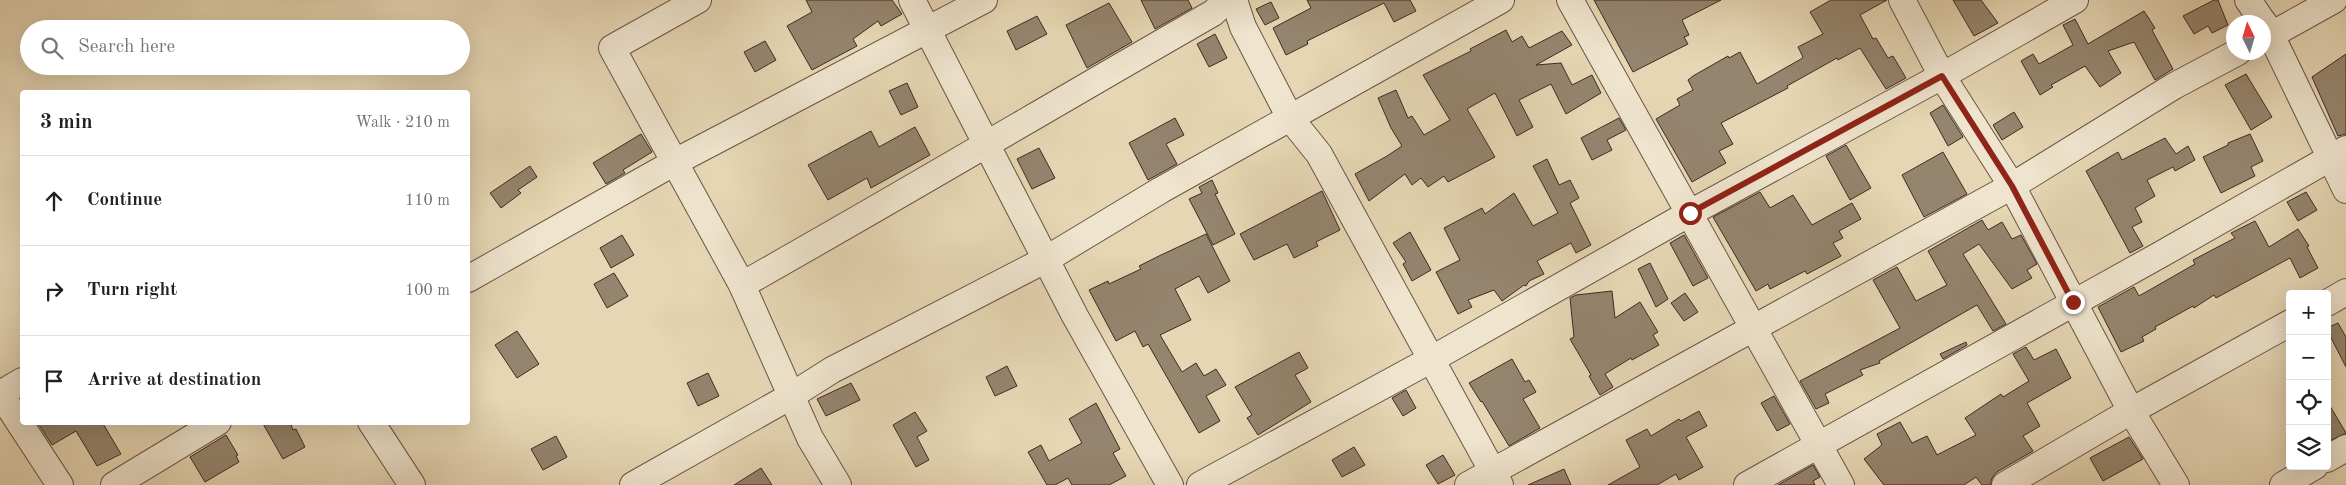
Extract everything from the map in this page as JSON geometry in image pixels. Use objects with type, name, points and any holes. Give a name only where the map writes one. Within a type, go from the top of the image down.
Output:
[{"type":"street","points":[[698,0],[612,48],[742,285],[810,438],[838,485]]},
{"type":"street","points":[[912,0],[1016,197],[1045,260],[1170,485]]},
{"type":"street","points":[[470,278],[675,162],[984,0]]},
{"type":"street","points":[[742,285],[886,204],[986,143],[1213,13],[1227,0]]},
{"type":"street","points":[[1234,0],[1243,27],[1290,118],[1319,154],[1496,479]]},
{"type":"street","points":[[633,485],[791,396],[832,370],[1045,260],[1161,190],[1501,0]]},
{"type":"street","points":[[1570,0],[1841,485]]},
{"type":"street","points":[[1902,0],[1942,76],[2012,186],[2131,411],[2176,485]]},
{"type":"street","points":[[1200,485],[1432,359],[1690,213],[1942,76],[2075,0]]},
{"type":"street","points":[[2248,0],[2256,15]]},
{"type":"street","points":[[2271,27],[2334,0]]},
{"type":"street","points":[[2271,40],[2338,153],[2346,190]]},
{"type":"street","points":[[1468,485],[1496,479],[1752,328],[2012,186],[2174,86],[2226,58]]},
{"type":"street","points":[[1747,485],[2158,256],[2338,153]]},
{"type":"street","points":[[2331,301],[2346,292]]},
{"type":"street","points":[[2005,485],[2131,411],[2286,326]]},
{"type":"street","points":[[20,382],[0,393],[20,424]]},
{"type":"street","points":[[21,425],[60,485]]},
{"type":"street","points":[[114,485],[213,425]]},
{"type":"street","points":[[373,425],[412,485]]},
{"type":"street","points":[[2331,457],[2346,448]]},
{"type":"street","points":[[2283,485],[2308,470]]},
{"type":"building","points":[[806,0],[892,0],[902,14],[881,26],[878,21],[853,39],[857,46],[812,70],[787,26],[812,12]]},
{"type":"building","points":[[1141,0],[1188,0],[1192,8],[1155,29]]},
{"type":"building","points":[[1307,0],[1410,0],[1416,11],[1394,22],[1384,3],[1307,41],[1308,44],[1286,55],[1273,28],[1311,8]]},
{"type":"building","points":[[1594,0],[1721,0],[1682,20],[1689,35],[1684,37],[1688,44],[1633,72]]},
{"type":"building","points":[[1831,0],[1887,0],[1860,15],[1873,39],[1876,38],[1888,58],[1893,56],[1906,78],[1886,89],[1860,48],[1838,60],[1837,58],[1787,86],[1788,88],[1721,123],[1733,144],[1719,151],[1726,163],[1692,182],[1656,119],[1680,105],[1677,99],[1693,90],[1688,80],[1728,56],[1729,58],[1740,52],[1757,84],[1801,59],[1803,57],[1798,47],[1823,34],[1810,12]]},
{"type":"building","points":[[1953,0],[1981,0],[1998,23],[1974,36]]},
{"type":"building","points":[[2214,0],[2218,0],[2226,20],[2226,26],[2212,33],[2208,26],[2194,34],[2183,16]]},
{"type":"building","points":[[1271,2],[1279,18],[1265,25],[1256,9]]},
{"type":"building","points":[[1109,3],[1132,42],[1087,68],[1066,25]]},
{"type":"building","points":[[2144,11],[2155,28],[2152,30],[2173,69],[2155,80],[2134,42],[2108,51],[2121,73],[2100,87],[2085,66],[2051,85],[2053,87],[2040,95],[2021,61],[2033,54],[2039,64],[2073,45],[2063,25],[2075,19],[2088,44]]},
{"type":"building","points":[[1037,16],[1047,34],[1016,50],[1007,31]]},
{"type":"building","points":[[1506,30],[1512,42],[1522,36],[1529,48],[1562,31],[1572,45],[1536,65],[1561,63],[1572,85],[1592,75],[1601,93],[1566,114],[1551,84],[1519,100],[1533,127],[1517,136],[1495,93],[1467,109],[1495,157],[1448,182],[1444,176],[1428,187],[1421,178],[1412,185],[1405,174],[1369,201],[1355,174],[1402,146],[1391,128],[1378,98],[1396,90],[1408,118],[1412,116],[1424,135],[1450,120],[1423,75],[1471,51],[1470,49]]},
{"type":"building","points":[[1215,34],[1227,58],[1209,67],[1197,44]]},
{"type":"building","points":[[765,41],[776,60],[755,72],[744,52]]},
{"type":"building","points":[[2346,54],[2346,134],[2338,136],[2312,77]]},
{"type":"building","points":[[2246,74],[2272,117],[2251,130],[2225,85]]},
{"type":"building","points":[[907,83],[918,107],[901,115],[889,91]]},
{"type":"building","points":[[1943,105],[1963,137],[1948,146],[1930,113]]},
{"type":"building","points":[[2014,112],[2023,127],[2002,140],[1993,125]]},
{"type":"building","points":[[1175,118],[1184,135],[1166,144],[1177,164],[1148,180],[1129,143]]},
{"type":"building","points":[[1619,118],[1626,130],[1607,140],[1612,150],[1592,160],[1581,138]]},
{"type":"building","points":[[915,127],[930,155],[871,188],[867,178],[828,200],[808,165],[871,131],[879,147]]},
{"type":"building","points":[[641,134],[652,152],[623,170],[625,173],[606,184],[593,163]]},
{"type":"building","points":[[2250,134],[2263,161],[2251,167],[2255,176],[2221,193],[2203,157],[2228,145],[2228,143]]},
{"type":"building","points":[[2165,138],[2176,154],[2188,146],[2195,160],[2175,171],[2173,167],[2147,180],[2155,196],[2135,208],[2142,222],[2132,227],[2143,246],[2130,253],[2086,171],[2118,152],[2122,160]]},
{"type":"building","points":[[1846,145],[1871,188],[1850,200],[1826,156]]},
{"type":"building","points":[[1039,148],[1055,178],[1032,189],[1017,159]]},
{"type":"building","points":[[1943,152],[1967,194],[1924,217],[1902,175]]},
{"type":"building","points":[[1547,159],[1559,185],[1570,180],[1579,198],[1570,203],[1591,245],[1576,253],[1571,243],[1537,261],[1544,274],[1529,281],[1526,286],[1524,285],[1502,301],[1494,290],[1468,300],[1472,307],[1458,314],[1436,272],[1460,260],[1444,228],[1482,208],[1485,214],[1514,193],[1533,226],[1558,213],[1533,166]]},
{"type":"building","points":[[530,166],[537,177],[518,190],[521,193],[501,208],[490,193]]},
{"type":"building","points":[[1212,180],[1218,193],[1215,194],[1235,234],[1213,245],[1189,199],[1202,193],[1199,187]]},
{"type":"building","points":[[1322,191],[1340,230],[1316,242],[1318,246],[1294,258],[1287,244],[1254,260],[1240,234]]},
{"type":"building","points":[[1760,192],[1770,208],[1793,195],[1812,225],[1852,203],[1861,219],[1839,231],[1843,238],[1833,243],[1841,256],[1807,274],[1805,271],[1770,289],[1768,284],[1756,291],[1713,217]]},
{"type":"building","points":[[2306,192],[2317,210],[2298,221],[2287,202]]},
{"type":"building","points":[[1982,220],[1988,230],[2002,222],[2012,239],[2021,235],[2037,264],[2027,270],[2032,278],[2012,289],[1979,244],[1963,254],[2006,324],[1993,331],[1977,305],[1879,361],[1880,363],[1860,370],[1863,375],[1825,394],[1829,403],[1816,409],[1800,381],[1900,328],[1873,280],[1897,267],[1916,301],[1947,285],[1928,251]]},
{"type":"building","points":[[2255,221],[2269,247],[2298,229],[2309,246],[2307,247],[2318,268],[2300,278],[2290,258],[2216,298],[2214,295],[2194,308],[2193,306],[2155,327],[2156,329],[2142,337],[2144,341],[2121,352],[2098,307],[2134,287],[2139,296],[2195,264],[2193,260],[2235,238],[2231,233]]},
{"type":"building","points":[[1410,232],[1431,270],[1412,281],[1403,264],[1406,262],[1393,243]]},
{"type":"building","points":[[1206,234],[1230,281],[1208,293],[1199,276],[1175,289],[1191,320],[1160,335],[1182,372],[1196,363],[1204,376],[1216,369],[1226,385],[1206,396],[1220,421],[1199,433],[1148,344],[1143,347],[1135,331],[1116,341],[1089,290],[1108,281],[1109,284],[1141,269],[1139,266]]},
{"type":"building","points":[[622,235],[634,255],[611,268],[600,248]]},
{"type":"building","points":[[1684,235],[1708,278],[1693,286],[1670,243]]},
{"type":"building","points":[[1650,263],[1668,299],[1656,307],[1638,269]]},
{"type":"building","points":[[614,273],[628,296],[607,308],[594,284]]},
{"type":"building","points":[[1612,291],[1615,318],[1640,302],[1658,332],[1653,335],[1659,345],[1632,360],[1631,358],[1605,374],[1613,387],[1600,395],[1589,376],[1591,375],[1570,339],[1574,337],[1570,298],[1576,295]]},
{"type":"building","points":[[1685,293],[1698,312],[1684,321],[1671,303]]},
{"type":"building","points":[[2338,323],[2346,337],[2346,367],[2331,338],[2331,326]]},
{"type":"building","points":[[517,331],[539,364],[517,378],[495,345]]},
{"type":"building","points":[[1966,342],[1967,345],[1943,359],[1940,354]]},
{"type":"building","points":[[2026,347],[2034,360],[2056,349],[2071,378],[2027,403],[2040,426],[2023,436],[2033,451],[1997,472],[1992,478],[1990,485],[1982,485],[1976,477],[1964,485],[1884,485],[1864,459],[1882,445],[1877,434],[1900,422],[1912,443],[1927,436],[1937,455],[1976,435],[1965,418],[2001,394],[2003,397],[2029,381],[2013,354]]},
{"type":"building","points":[[1299,352],[1308,368],[1295,375],[1311,402],[1258,435],[1247,418],[1252,415],[1235,387]]},
{"type":"building","points":[[1512,359],[1525,382],[1529,380],[1536,392],[1523,399],[1540,428],[1509,446],[1469,383]]},
{"type":"building","points":[[1007,366],[1017,386],[995,396],[986,377]]},
{"type":"building","points":[[708,373],[719,396],[698,406],[687,383]]},
{"type":"building","points":[[851,383],[860,400],[826,416],[817,399]]},
{"type":"building","points":[[1406,390],[1416,408],[1403,416],[1392,398]]},
{"type":"building","points":[[1774,396],[1790,424],[1777,431],[1761,403]]},
{"type":"building","points":[[1096,403],[1120,449],[1113,453],[1126,476],[1109,485],[1072,485],[1068,478],[1055,485],[1047,485],[1028,452],[1041,445],[1049,461],[1082,443],[1069,419]]},
{"type":"building","points":[[2331,408],[2346,433],[2331,440]]},
{"type":"building","points":[[1699,411],[1707,426],[1686,437],[1703,467],[1679,480],[1676,474],[1657,485],[1608,485],[1640,467],[1626,440],[1647,429],[1651,436],[1679,419],[1681,421]]},
{"type":"building","points":[[915,412],[927,431],[917,437],[929,460],[916,467],[893,425]]},
{"type":"building","points":[[39,425],[104,425],[121,454],[97,466],[76,431],[52,445]]},
{"type":"building","points":[[264,425],[291,425],[293,430],[296,429],[305,447],[283,459]]},
{"type":"building","points":[[226,435],[238,455],[236,456],[239,462],[205,482],[190,457]]},
{"type":"building","points":[[556,436],[567,457],[543,470],[531,449]]},
{"type":"building","points":[[2129,437],[2143,459],[2103,481],[2090,458]]},
{"type":"building","points":[[1354,447],[1365,465],[1342,477],[1332,460]]},
{"type":"building","points":[[1443,455],[1455,475],[1438,484],[1426,465]]},
{"type":"building","points":[[1813,465],[1820,477],[1813,481],[1815,485],[1778,485]]},
{"type":"building","points":[[761,468],[772,485],[734,485]]},
{"type":"building","points":[[1564,469],[1571,485],[1528,485]]},
{"type":"route","points":[[1690,213],[1942,76],[2012,186],[2073,302]]}]
